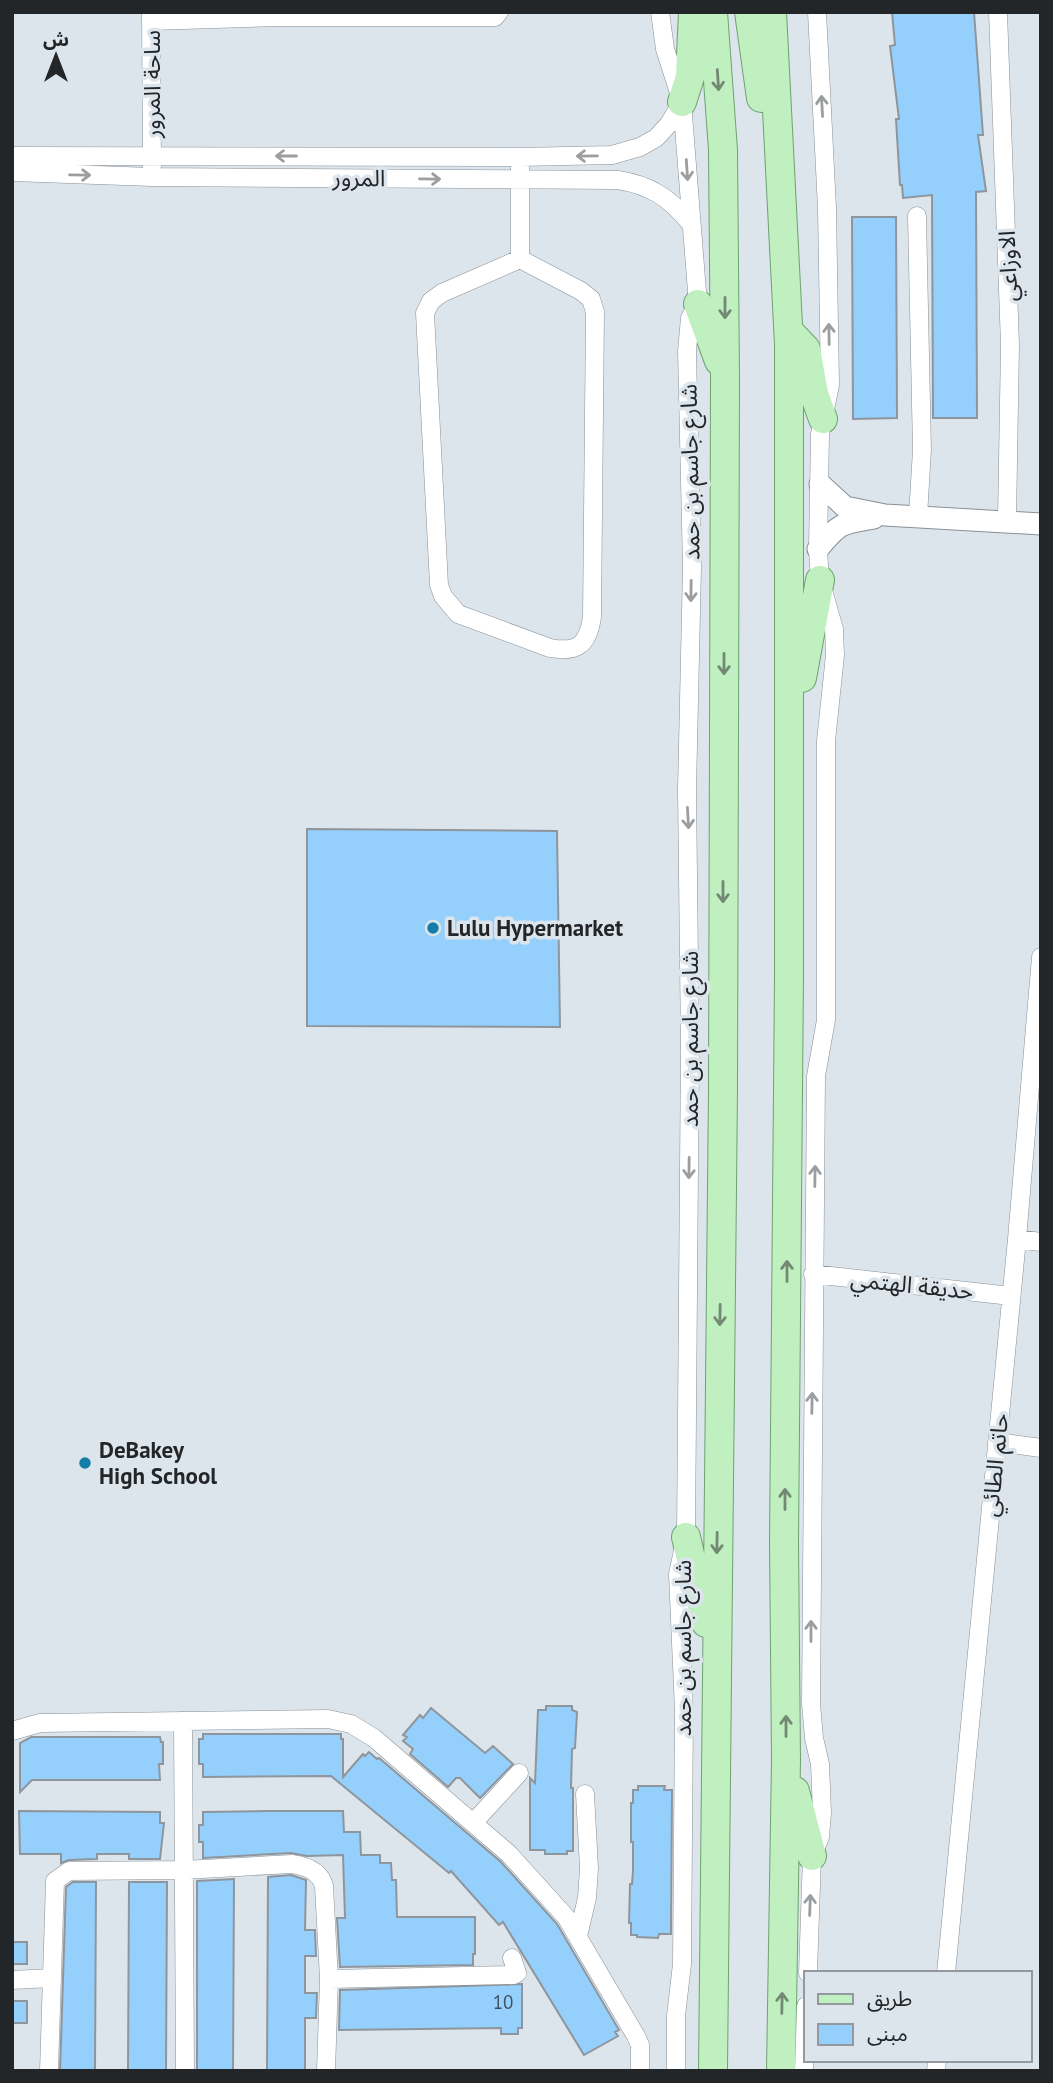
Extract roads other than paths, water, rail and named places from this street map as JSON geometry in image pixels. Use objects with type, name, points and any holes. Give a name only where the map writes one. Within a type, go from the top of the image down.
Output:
[{"type":"main road","points":[[682,102],[690,77],[692,12]]},
{"type":"main road","name":"شارع جاسم بن حمد","points":[[713,12],[723,150],[725,378],[723,1089],[713,2071]]},
{"type":"main road","points":[[749,12],[764,118],[783,200]]},
{"type":"main road","points":[[772,12],[789,331],[786,1760],[781,2071]]},
{"type":"main road","points":[[698,304],[725,378]]},
{"type":"main road","points":[[789,331],[806,349],[814,394],[823,419]]},
{"type":"main road","points":[[789,712],[800,691],[820,580]]},
{"type":"main road","points":[[686,1537],[704,1611],[716,1691]]},
{"type":"main road","points":[[786,1760],[812,1856]]},
{"type":"main road","points":[[692,2071],[712,2032]]},
{"type":"street","points":[[151,17],[495,17],[499,12]]},
{"type":"street","name":"شارع جاسم بن حمد","points":[[660,12],[665,49],[682,102],[698,304],[690,318],[687,351],[692,567],[687,790],[690,1047],[686,1537],[678,1574],[684,1724],[682,1964],[676,2016],[676,2071]]},
{"type":"street","points":[[808,1971],[812,1856],[820,1837],[822,1813],[820,1764],[811,1704],[813,1274],[816,1076],[826,1020],[826,741],[835,655],[831,614],[820,580],[818,549],[820,434],[830,385],[828,249],[817,12]]},
{"type":"street","name":"الاوزاعي","points":[[998,12],[1010,345],[1007,520]]},
{"type":"street","name":"ساحة المرور","points":[[151,17],[152,177]]},
{"type":"street","name":"المرور","points":[[12,156],[612,155],[630,151],[649,142],[663,131],[682,102]]},
{"type":"street","points":[[316,156],[316,177]]},
{"type":"street","points":[[520,157],[520,260]]},
{"type":"street","name":"المرور","points":[[12,172],[152,177],[603,179],[637,183],[670,200],[691,223]]},
{"type":"street","points":[[917,216],[922,450],[918,516]]},
{"type":"street","points":[[520,260],[581,291],[591,299],[595,312],[592,617],[590,633],[580,646],[565,651],[458,614],[443,596],[439,584],[425,313],[431,301],[442,293],[520,260]]},
{"type":"street","points":[[820,484],[845,507],[885,515],[1041,524]]},
{"type":"street","points":[[818,549],[841,525],[885,515]]},
{"type":"street","name":"حاتم الطائي","points":[[946,1971],[1017,1239],[1041,957]]},
{"type":"street","points":[[1017,1239],[1041,1242]]},
{"type":"street","name":"حديقة الهتمي","points":[[813,1274],[1011,1296]]},
{"type":"street","points":[[997,1442],[1041,1448]]},
{"type":"street","points":[[12,1731],[40,1723],[328,1719],[351,1724],[374,1738],[474,1822],[509,1854],[566,1917],[636,2036],[640,2045],[640,2071]]},
{"type":"street","points":[[183,1721],[185,2071]]},
{"type":"street","points":[[474,1822],[519,1773]]},
{"type":"street","points":[[579,1936],[587,1898],[589,1868],[585,1794]]},
{"type":"street","points":[[49,2071],[55,1881],[69,1871],[184,1870],[292,1864],[306,1866],[322,1879],[324,1886],[329,1979],[326,2071]]},
{"type":"street","points":[[329,1979],[514,1975],[517,1973],[512,1958]]},
{"type":"street","points":[[12,1980],[51,1978]]},
{"type":"place","name":"Lulu Hypermarket","points":[[433,928]]},
{"type":"place","name":"DeBakey High School","points":[[85,1463]]}]
